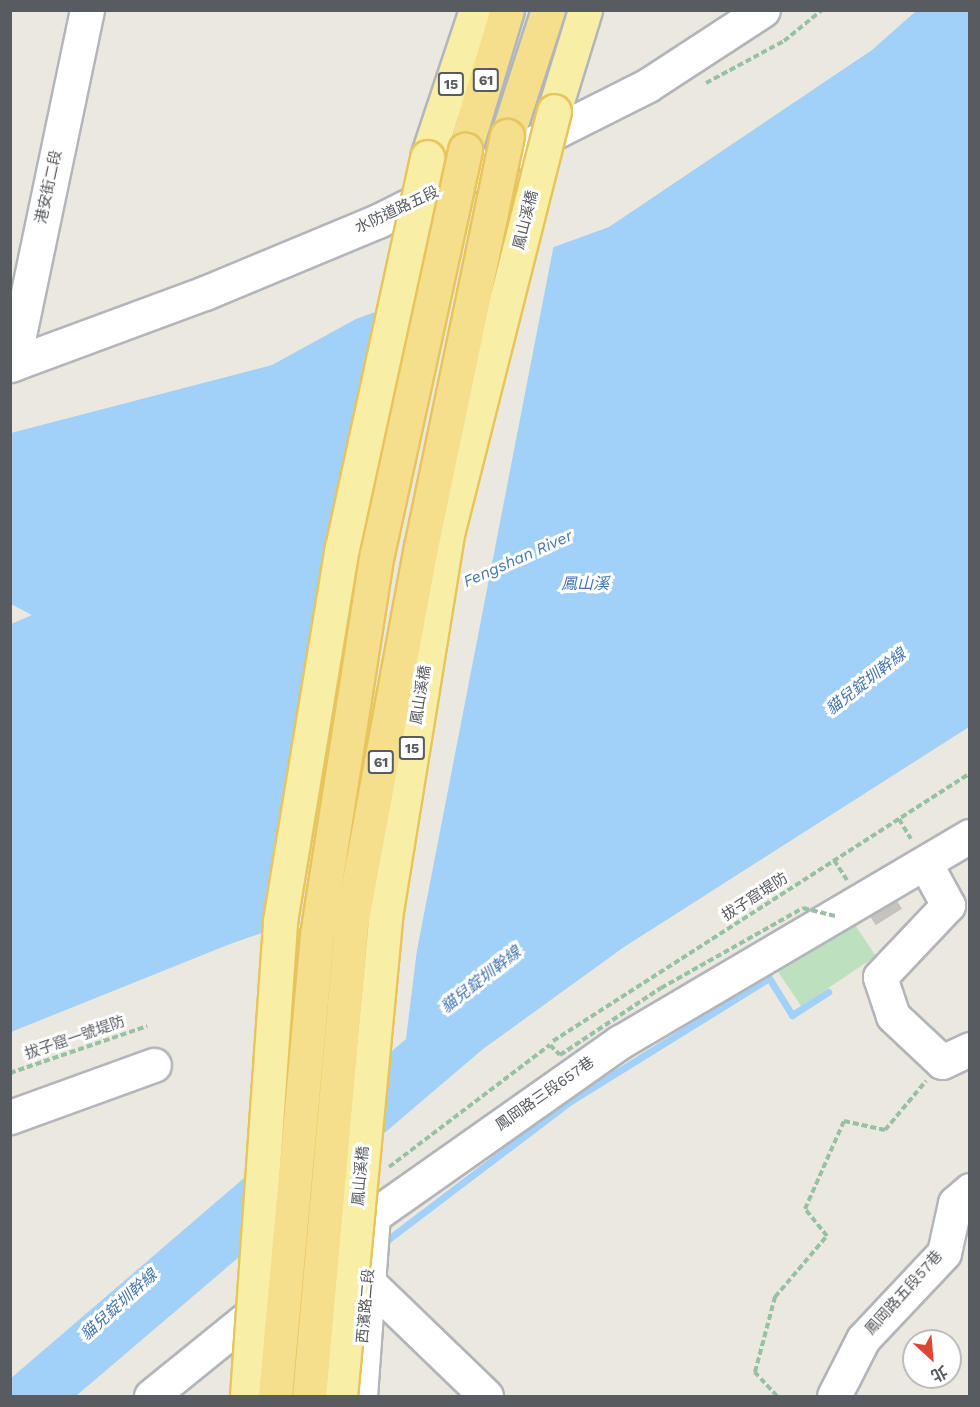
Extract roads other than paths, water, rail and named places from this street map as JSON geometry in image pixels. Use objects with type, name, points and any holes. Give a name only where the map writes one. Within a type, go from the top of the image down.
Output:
[{"type":"highway","name":"61","points":[[275,1396],[317,935],[376,554],[465,149],[507,10]]},
{"type":"highway","name":"鳳山溪橋","points":[[309,1396],[351,924],[421,547],[507,136],[548,10]]},
{"type":"main road","name":"15","points":[[247,1396],[280,921],[342,548],[427,157],[476,10]]},
{"type":"main road","name":"鳳山溪橋","points":[[340,1396],[366,1203],[385,917],[448,530],[554,111],[585,10]]},
{"type":"street","name":"港安街二段","points":[[12,364],[87,10]]},
{"type":"street","name":"水防道路五段","points":[[12,364],[205,293],[378,221],[648,85],[763,10]]},
{"type":"street","name":"鳳岡路三段657巷","points":[[151,1396],[366,1203],[620,1042],[969,837]]},
{"type":"street","points":[[925,863],[948,905],[880,977],[893,1017],[956,1056]]},
{"type":"street","points":[[10,1117],[154,1065]]},
{"type":"street","name":"鳳岡路五段57巷","points":[[834,1396],[863,1339],[944,1253],[955,1203],[969,1190]]},
{"type":"street","name":"西濱路二段","points":[[360,1396],[368,1282],[366,1203]]},
{"type":"street","points":[[368,1282],[486,1396]]},
{"type":"water","name":"鳳山溪","points":[[916,11],[969,11],[969,727],[624,947],[483,1049],[76,1396],[11,1396],[10,1379],[406,1039],[426,876],[230,944],[11,1032],[11,624],[32,615],[11,604],[11,433],[272,365],[356,319],[609,227],[872,50]]},
{"type":"waterway","points":[[382,1244],[569,1102],[769,978],[792,1015],[828,992]]},
{"type":"water label","name":"Fengshan River","points":[[518,559]]},
{"type":"water label","name":"貓兒錠圳幹線","points":[[866,682]]},
{"type":"water label","name":"貓兒錠圳幹線","points":[[481,980]]},
{"type":"water label","name":"貓兒錠圳幹線","points":[[119,1305]]}]
